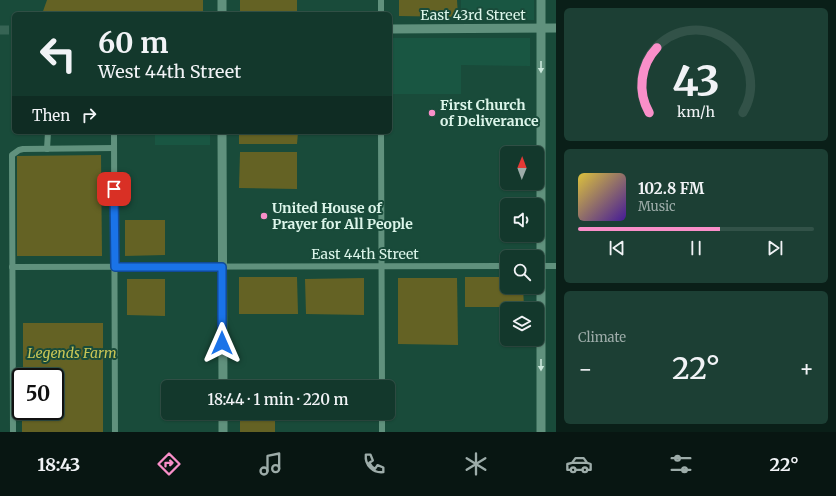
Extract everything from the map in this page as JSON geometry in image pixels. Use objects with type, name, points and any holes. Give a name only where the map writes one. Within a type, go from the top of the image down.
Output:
[{"type":"street","points":[[222,0],[222,12]]},
{"type":"street","points":[[381,0],[381,12]]},
{"type":"street","points":[[539,250],[542,0]]},
{"type":"street","name":"East 43rd Street","points":[[392,29],[556,28]]},
{"type":"street","points":[[47,149],[48,134]]},
{"type":"street","points":[[114,134],[115,432]]},
{"type":"street","points":[[222,134],[222,380]]},
{"type":"street","points":[[381,134],[382,380]]},
{"type":"street","points":[[13,432],[11,158],[15,152],[23,149],[114,148]]},
{"type":"street","name":"East 44th Street","points":[[12,267],[500,266]]},
{"type":"street","points":[[544,266],[556,266]]},
{"type":"street","points":[[539,294],[541,432]]},
{"type":"street","points":[[222,420],[222,432]]},
{"type":"street","points":[[382,420],[382,432]]},
{"type":"shaded area","points":[[461,0],[534,0],[534,20],[461,19]]},
{"type":"shaded area","points":[[392,38],[530,38],[530,66],[461,65],[461,94],[392,94]]},
{"type":"shaded area","points":[[155,134],[210,134],[210,145],[155,145]]},
{"type":"green space","points":[[47,0],[203,0],[203,12],[43,12]]},
{"type":"green space","points":[[240,0],[297,0],[297,12],[240,12]]},
{"type":"green space","points":[[399,0],[457,0],[458,17],[399,16]]},
{"type":"green space","points":[[239,134],[298,134],[297,144],[239,144]]},
{"type":"green space","points":[[240,152],[297,152],[297,189],[239,188]]},
{"type":"green space","points":[[101,155],[102,256],[17,256],[17,156]]},
{"type":"green space","points":[[125,220],[165,220],[165,255],[125,256]]},
{"type":"green space","points":[[239,277],[297,277],[298,314],[239,314]]},
{"type":"green space","points":[[465,277],[500,277],[500,294],[523,294],[524,302],[500,302],[500,307],[465,307]]},
{"type":"green space","points":[[364,278],[364,315],[306,314],[305,279]]},
{"type":"green space","points":[[398,278],[457,278],[458,345],[398,344]]},
{"type":"green space","points":[[127,279],[165,279],[165,316],[127,315]]},
{"type":"green space","name":"Legends Farm","points":[[23,323],[103,323],[103,432],[22,432],[22,420],[64,420],[64,368],[23,368]]},
{"type":"green space","points":[[240,420],[275,420],[275,432],[240,432]]},
{"type":"tunnel","points":[[0,30],[12,30]]},
{"type":"place","name":"First Church of Deliverance","points":[[432,113]]},
{"type":"place","name":"United House of Prayer for All People","points":[[264,216]]},
{"type":"route","points":[[114,189],[115,267],[222,267],[222,343]]}]
